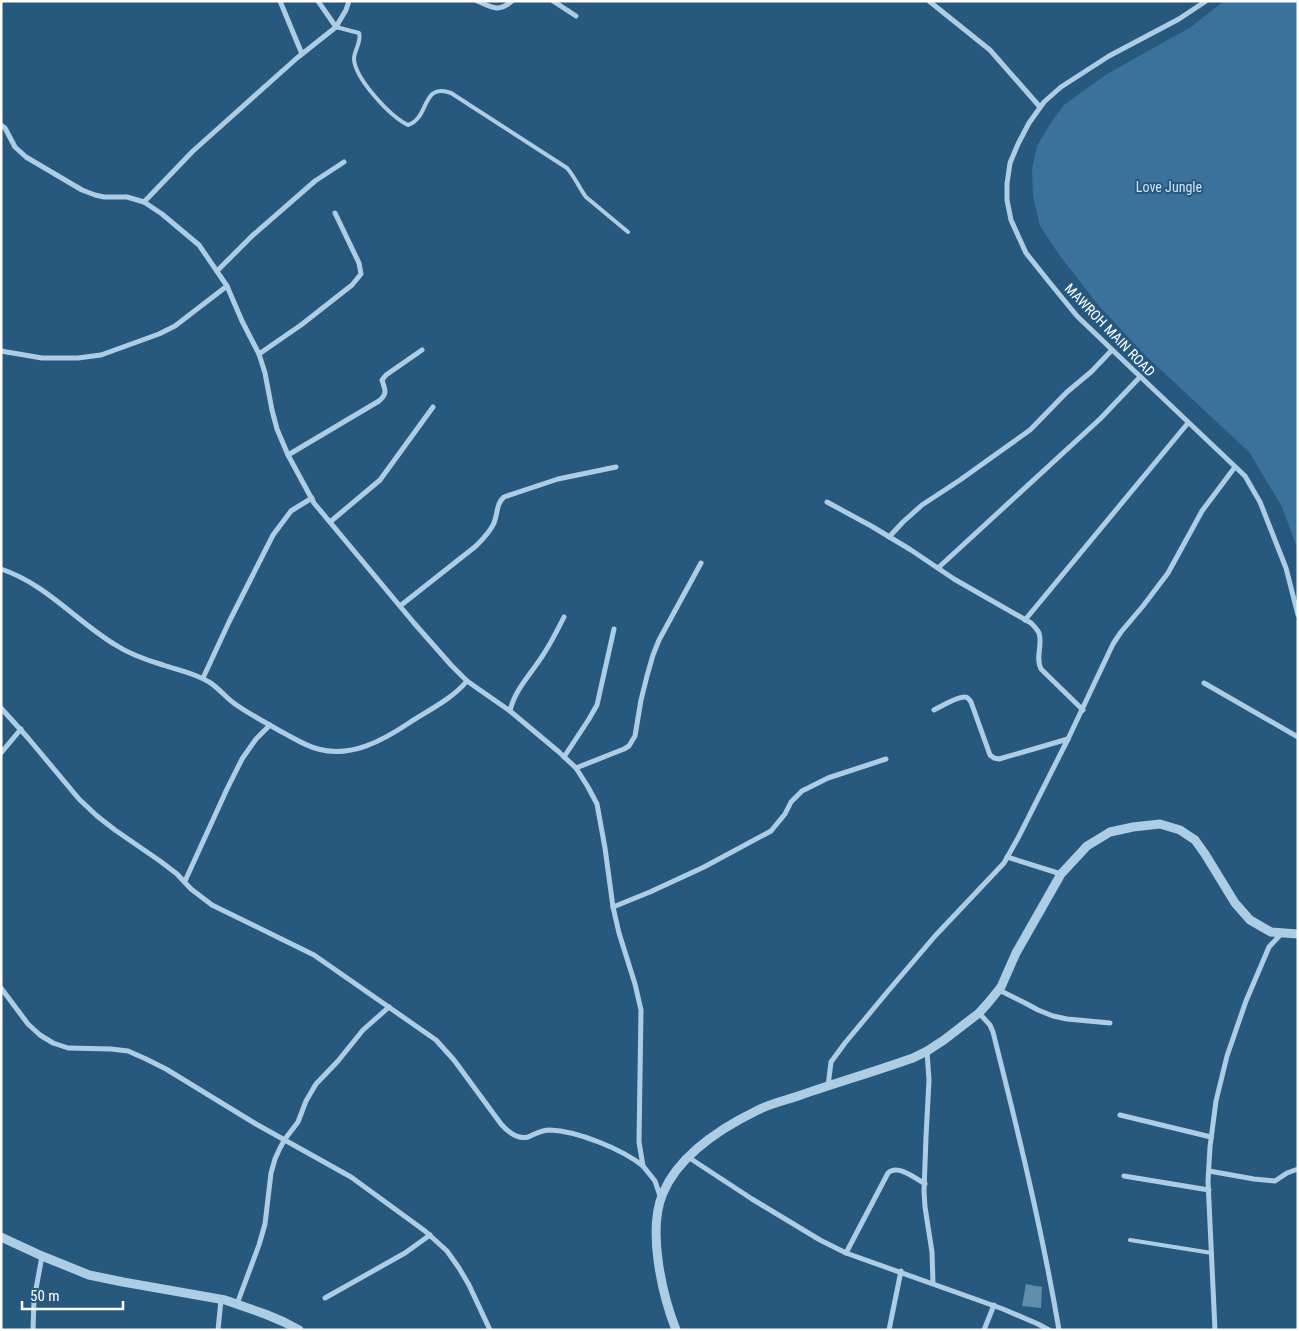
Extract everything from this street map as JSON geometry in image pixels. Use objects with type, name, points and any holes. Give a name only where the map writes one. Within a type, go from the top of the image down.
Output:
[{"type":"street","points":[[280,1],[302,54]]},
{"type":"street","points":[[318,1],[336,27]]},
{"type":"street","points":[[144,202],[193,151],[302,54],[336,27],[346,10],[348,1]]},
{"type":"street","points":[[477,1],[493,8],[506,7],[512,1]]},
{"type":"street","points":[[553,1],[576,16]]},
{"type":"street","points":[[929,1],[990,50],[1040,107]]},
{"type":"street","name":"MAWROH MAIN ROAD","points":[[1206,1],[1179,19],[1109,56],[1061,87],[1044,102],[1021,137],[1010,164],[1007,200],[1011,220],[1026,253],[1077,316],[1245,476],[1260,502],[1286,568],[1298,615]]},
{"type":"street","points":[[1,125],[5,128],[15,147],[26,157],[82,190],[95,195],[127,197],[144,202],[162,214],[199,245],[226,286],[259,354],[277,429],[288,455],[314,503],[451,666],[467,681],[510,711],[564,757],[576,768],[588,786],[597,804],[618,933],[635,984],[641,1010],[640,1142],[643,1166]]},
{"type":"street","points":[[217,271],[252,236],[308,187],[344,162]]},
{"type":"street","points":[[259,354],[301,325],[360,277],[360,263],[335,213]]},
{"type":"street","points":[[1,351],[42,358],[78,358],[100,355],[160,334],[175,326],[226,286]]},
{"type":"street","points":[[288,455],[379,401],[386,391],[382,380],[391,371],[422,350]]},
{"type":"street","points":[[890,537],[922,505],[1030,430],[1112,350]]},
{"type":"street","points":[[938,568],[1100,419],[1140,377]]},
{"type":"street","points":[[330,522],[380,480],[433,407]]},
{"type":"street","points":[[1025,620],[1188,423]]},
{"type":"street","points":[[828,1086],[831,1062],[845,1043],[912,963],[1004,863],[1083,710],[1113,644],[1168,573],[1202,511],[1235,466]]},
{"type":"street","points":[[400,606],[486,536],[494,524],[500,500],[504,497],[558,479],[616,468]]},
{"type":"street","points":[[203,678],[273,535],[291,511],[312,498]]},
{"type":"street","points":[[827,502],[890,537],[954,579],[1031,623],[1038,631],[1040,637],[1038,664],[1083,710]]},
{"type":"street","points":[[576,768],[624,749],[633,742],[653,655],[668,621],[701,563]]},
{"type":"street","points":[[1,569],[39,587],[114,644],[130,653],[160,665],[203,678],[234,703],[270,725],[316,749],[331,752],[358,750],[405,726],[458,691],[467,681]]},
{"type":"street","points":[[510,711],[516,695],[542,656],[564,617]]},
{"type":"street","points":[[564,757],[597,705],[614,629]]},
{"type":"street","points":[[1204,683],[1298,737]]},
{"type":"street","points":[[934,710],[958,698],[964,696],[968,698],[990,755],[994,758],[999,759],[1068,739]]},
{"type":"street","points":[[1,708],[79,799],[115,830],[160,861],[191,889],[212,905],[314,955],[436,1040],[454,1060],[508,1132],[520,1138],[528,1137],[538,1131],[549,1130],[567,1133],[610,1147],[633,1158],[643,1166],[655,1181],[661,1200]]},
{"type":"street","points":[[185,882],[242,759],[256,739],[270,725]]},
{"type":"street","points":[[1,753],[21,730]]},
{"type":"street","points":[[613,907],[704,867],[771,830],[785,814],[791,802],[802,791],[828,778],[886,759]]},
{"type":"street","points":[[676,1330],[658,1263],[657,1214],[662,1193],[688,1157],[716,1135],[760,1109],[913,1058],[944,1040],[979,1013],[999,990],[1016,953],[1061,874],[1086,846],[1110,832],[1133,827],[1160,824],[1180,830],[1195,840],[1206,854],[1235,903],[1250,920],[1271,932],[1298,934]]},
{"type":"street","points":[[1007,857],[1061,874]]},
{"type":"street","points":[[1215,1330],[1209,1170],[1216,1101],[1227,1056],[1246,1001],[1269,947],[1282,933]]},
{"type":"street","points":[[1,988],[28,1024],[53,1043],[68,1048],[128,1051],[166,1069],[256,1124],[351,1177],[430,1235],[447,1251],[469,1285],[490,1330]]},
{"type":"street","points":[[999,990],[1053,1016],[1110,1023]]},
{"type":"street","points":[[237,1304],[259,1245],[271,1173],[284,1139],[298,1122],[316,1084],[363,1030],[389,1007]]},
{"type":"street","points":[[979,1013],[990,1025],[1004,1073],[1036,1207],[1059,1330]]},
{"type":"street","points":[[927,1051],[929,1080],[924,1184],[925,1207],[932,1252],[933,1283]]},
{"type":"street","points":[[1120,1115],[1211,1137]]},
{"type":"street","points":[[688,1157],[760,1204],[820,1240],[846,1253],[994,1305],[1048,1330]]},
{"type":"street","points":[[1209,1170],[1275,1181],[1287,1173],[1298,1169]]},
{"type":"street","points":[[846,1253],[891,1170],[903,1172],[924,1184]]},
{"type":"street","points":[[1124,1176],[1209,1190]]},
{"type":"street","points":[[324,1298],[405,1253],[430,1235]]},
{"type":"street","points":[[1,1237],[68,1267],[123,1282],[237,1304],[278,1319],[299,1330]]},
{"type":"street","points":[[33,1330],[34,1300],[42,1256]]},
{"type":"street","points":[[889,1330],[901,1271]]},
{"type":"street","points":[[218,1330],[222,1300]]},
{"type":"street","points":[[984,1330],[994,1305]]},
{"type":"lane","points":[[336,27],[359,33],[360,41],[354,57],[356,70],[361,80],[391,114],[403,123],[408,125],[418,119],[433,93],[438,90],[444,90],[451,93],[567,168],[574,175],[581,191],[586,197],[628,232]]},
{"type":"lane","points":[[1130,1240],[1212,1253]]},
{"type":"green space","name":"Love Jungle","points":[[1224,1],[1298,1],[1298,550],[1282,507],[1250,453],[1146,356],[1099,306],[1060,256],[1040,226],[1033,196],[1032,169],[1037,146],[1064,105],[1107,74],[1191,27]]},
{"type":"building","points":[[1026,1284],[1042,1287],[1041,1308],[1022,1306]]}]
